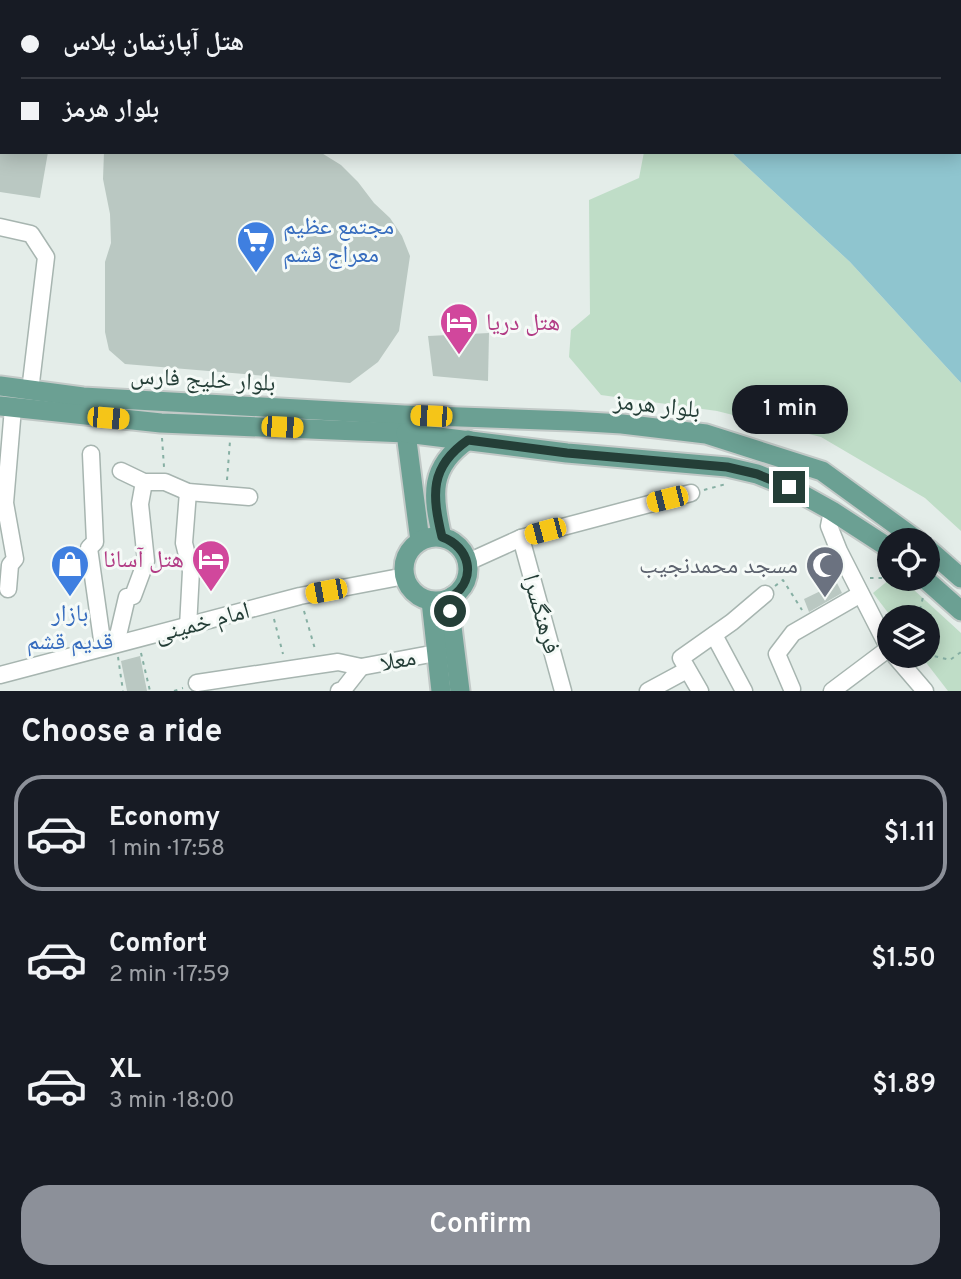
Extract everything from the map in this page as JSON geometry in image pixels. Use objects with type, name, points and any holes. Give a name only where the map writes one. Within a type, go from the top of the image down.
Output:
[{"type":"main road","name":"بلوار خلیج فارس","points":[[0,386],[96,398],[405,424]]},
{"type":"main road","name":"بلوار خلیج فارس","points":[[7,407],[161,423],[405,424]]},
{"type":"main road","name":"بلوار هرمز","points":[[405,424],[570,421],[706,434],[822,471],[900,528]]},
{"type":"main road","points":[[567,453],[578,445],[581,437],[578,428],[570,421]]},
{"type":"main road","points":[[420,541],[405,424],[468,440],[567,453],[727,467],[757,474],[789,487],[877,540]]},
{"type":"main road","points":[[617,456],[607,446],[607,437],[610,430],[622,424]]},
{"type":"main road","points":[[442,537],[436,511],[436,479],[444,460],[468,440]]},
{"type":"main road","points":[[442,537],[459,546],[468,562],[468,570],[464,585],[453,596],[442,601],[431,601],[414,592],[405,576],[405,560],[408,552],[420,541],[442,537]]},
{"type":"main road","points":[[940,560],[961,578]]},
{"type":"main road","points":[[938,591],[961,611]]},
{"type":"main road","points":[[453,596],[450,611],[460,691]]},
{"type":"main road","points":[[431,601],[441,691]]},
{"type":"street","points":[[0,227],[31,234],[46,257],[30,391]]},
{"type":"street","points":[[7,407],[5,503],[15,559],[10,565],[8,589]]},
{"type":"street","points":[[91,454],[95,542],[89,548],[109,646]]},
{"type":"street","points":[[121,471],[144,482],[166,482],[188,492],[250,497]]},
{"type":"street","points":[[109,646],[127,597],[133,596],[146,561],[140,504],[144,482]]},
{"type":"street","points":[[188,492],[184,543],[191,571],[188,627]]},
{"type":"street","points":[[468,562],[521,538],[691,493]]},
{"type":"street","points":[[832,511],[829,526],[877,627]]},
{"type":"street","name":"فرهنگسرا","points":[[521,538],[563,691]]},
{"type":"street","name":"امام خمینی","points":[[0,675],[300,596],[405,576]]},
{"type":"street","points":[[700,691],[681,658],[765,594]]},
{"type":"street","points":[[794,690],[777,654],[793,633],[859,594]]},
{"type":"street","points":[[713,635],[744,691]]},
{"type":"street","name":"معلا","points":[[197,684],[338,662],[361,667],[436,653]]},
{"type":"street","points":[[832,691],[877,658]]},
{"type":"street","points":[[339,691],[344,690],[361,667]]},
{"type":"street","points":[[905,668],[925,691]]},
{"type":"street","points":[[648,691],[687,670]]},
{"type":"path","points":[[161,423],[166,482]]},
{"type":"path","points":[[226,495],[232,425]]},
{"type":"path","points":[[691,493],[726,484]]},
{"type":"path","points":[[852,578],[877,578]]},
{"type":"path","points":[[765,594],[783,580],[810,623]]},
{"type":"path","points":[[300,596],[319,665]]},
{"type":"path","points":[[271,604],[287,671]]},
{"type":"path","points":[[138,639],[150,691]]},
{"type":"path","points":[[109,646],[123,691]]},
{"type":"path","points":[[940,658],[950,660],[961,652]]},
{"type":"green space","points":[[644,154],[733,154],[850,262],[961,383],[961,531],[925,498],[821,437],[717,411],[601,395],[569,357],[571,330],[590,314],[589,200],[639,178]]},
{"type":"green space","points":[[877,590],[915,591],[930,605],[882,605],[873,593]]},
{"type":"green space","points":[[940,614],[961,633],[961,691],[948,691],[930,668],[940,668]]},
{"type":"water","points":[[733,154],[961,154],[961,383],[850,262]]},
{"type":"building","points":[[0,154],[48,154],[40,198],[0,192]]},
{"type":"building","name":"مجتمع عظیم معراج قشم","points":[[104,154],[323,154],[341,165],[358,182],[402,236],[410,256],[399,331],[378,362],[350,383],[125,364],[109,350],[105,332],[105,262],[111,243],[110,214],[103,179]]},
{"type":"building","name":"هتل دریا","points":[[489,333],[488,381],[433,376],[428,336]]},
{"type":"building","name":"مسجد محمدنجیب","points":[[837,583],[842,593],[809,612],[804,599]]},
{"type":"building","points":[[140,656],[147,691],[127,691],[121,661]]},
{"type":"place","name":"مجتمع عظیم معراج قشم","points":[[256,274]]},
{"type":"place","name":"هتل دریا","points":[[459,356]]},
{"type":"place","name":"هتل آسانا","points":[[211,593]]},
{"type":"place","name":"بازار قدیم قشم","points":[[70,598]]},
{"type":"place","name":"مسجد محمدنجیب","points":[[825,599]]},
{"type":"route","points":[[450,611],[453,596],[459,592],[467,578],[468,562],[459,546],[442,537],[436,511],[436,479],[444,460],[468,440],[567,453],[727,467],[757,474],[789,487]]}]
